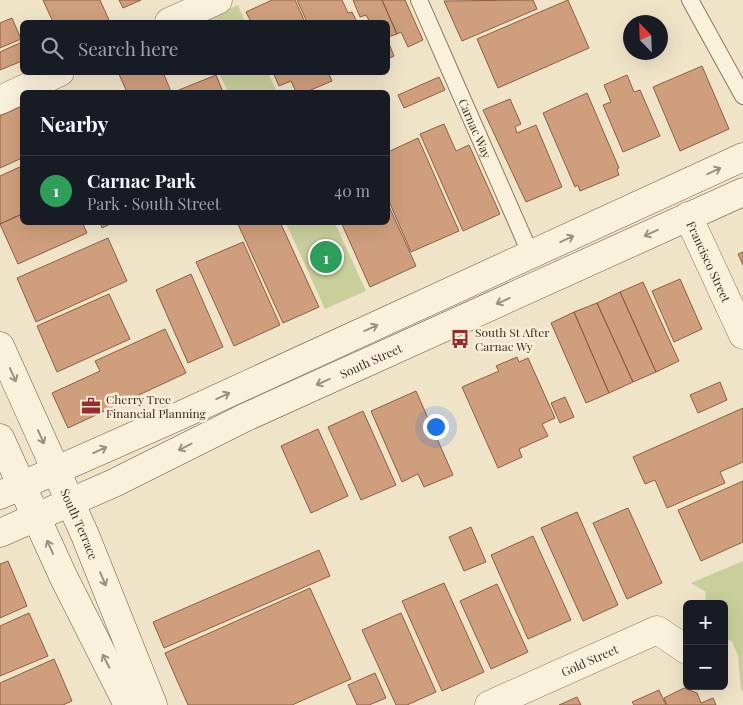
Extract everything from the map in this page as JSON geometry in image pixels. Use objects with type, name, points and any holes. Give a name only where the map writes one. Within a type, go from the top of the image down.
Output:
[{"type":"main road","points":[[173,20],[218,0]]},
{"type":"main road","points":[[21,90],[54,75]]},
{"type":"main road","points":[[0,100],[20,91]]},
{"type":"main road","points":[[11,490],[531,256],[743,158]]},
{"type":"main road","name":"South Street","points":[[0,533],[114,483],[244,418],[743,192]]},
{"type":"main road","name":"Francisco Street","points":[[688,216],[743,335]]},
{"type":"main road","name":"South Terrace","points":[[0,346],[129,640],[153,705]]},
{"type":"main road","points":[[0,438],[11,490],[36,517],[64,578],[128,705]]},
{"type":"main road","name":"Gold Street","points":[[488,705],[657,630],[683,647]]},
{"type":"lane","name":"Carnac Way","points":[[419,0],[531,256]]},
{"type":"lane","points":[[690,0],[743,96]]},
{"type":"green space","points":[[238,5],[244,20],[204,20]]},
{"type":"green space","points":[[220,75],[269,75],[276,90],[227,90]]},
{"type":"green space","points":[[287,225],[336,225],[366,291],[325,309]]},
{"type":"green space","points":[[743,561],[743,690],[741,691],[738,656],[732,641],[728,640],[728,600],[705,600],[706,592],[691,583]]},
{"type":"building","points":[[43,0],[100,0],[109,20],[52,20]]},
{"type":"building","points":[[119,0],[141,0],[123,8]]},
{"type":"building","points":[[272,0],[295,0],[304,20],[250,20],[246,12]]},
{"type":"building","points":[[297,0],[342,0],[348,13],[352,12],[356,20],[306,20]]},
{"type":"building","points":[[353,0],[382,0],[397,34],[390,36],[390,20],[369,20],[366,15],[360,17]]},
{"type":"building","points":[[382,0],[405,0],[423,40],[408,47],[401,32],[397,34]]},
{"type":"building","points":[[533,0],[537,9],[462,41],[444,1]]},
{"type":"building","points":[[568,0],[589,48],[498,88],[477,39]]},
{"type":"building","points":[[12,18],[20,39],[0,48],[0,23]]},
{"type":"building","points":[[20,43],[20,62],[0,70],[0,52]]},
{"type":"building","points":[[390,46],[394,56],[390,58]]},
{"type":"building","points":[[702,66],[729,129],[680,151],[653,87]]},
{"type":"building","points":[[119,75],[164,75],[170,90],[126,90]]},
{"type":"building","points":[[216,75],[222,90],[179,90]]},
{"type":"building","points":[[274,75],[329,75],[332,81],[311,90],[295,90],[291,81],[279,86]]},
{"type":"building","points":[[627,75],[634,92],[640,90],[660,136],[623,152],[603,105],[611,102],[604,85]]},
{"type":"building","points":[[439,77],[445,90],[404,108],[398,95]]},
{"type":"building","points":[[587,93],[619,168],[617,169],[619,175],[580,191],[578,185],[575,187],[543,113]]},
{"type":"building","points":[[510,99],[521,124],[515,127],[517,133],[536,125],[562,187],[526,202],[483,110]]},
{"type":"building","points":[[20,107],[20,159],[0,168],[0,116]]},
{"type":"building","points":[[444,124],[456,151],[469,145],[500,214],[463,231],[420,134]]},
{"type":"building","points":[[418,138],[459,231],[411,252],[390,204],[390,151]]},
{"type":"building","points":[[20,167],[20,215],[0,224],[0,176]]},
{"type":"building","points":[[390,208],[416,266],[370,287],[342,225],[390,225]]},
{"type":"building","points":[[20,215],[20,225],[83,225],[87,233],[18,264],[0,224]]},
{"type":"building","points":[[238,225],[281,225],[319,307],[283,323]]},
{"type":"building","points":[[108,238],[127,281],[36,322],[17,278]]},
{"type":"building","points":[[243,242],[280,325],[234,346],[196,262]]},
{"type":"building","points":[[743,252],[743,265],[738,254]]},
{"type":"building","points":[[191,274],[223,347],[188,363],[156,290]]},
{"type":"building","points":[[680,279],[702,329],[674,342],[652,291]]},
{"type":"building","points":[[643,282],[679,361],[656,372],[620,292]]},
{"type":"building","points":[[620,292],[656,372],[633,382],[597,303]]},
{"type":"building","points":[[109,294],[130,339],[57,372],[37,326]]},
{"type":"building","points":[[597,303],[633,382],[609,393],[574,312]]},
{"type":"building","points":[[574,312],[609,393],[586,403],[551,323]]},
{"type":"building","points":[[165,329],[186,373],[68,428],[52,393],[100,371],[95,361]]},
{"type":"building","points":[[517,357],[519,362],[528,358],[555,418],[542,424],[548,436],[519,449],[522,457],[498,468],[462,387],[499,371],[496,366]]},
{"type":"building","points":[[720,382],[727,400],[698,413],[690,395]]},
{"type":"building","points":[[416,391],[453,475],[424,487],[418,474],[402,482],[371,411]]},
{"type":"building","points":[[565,397],[574,417],[560,423],[551,403]]},
{"type":"building","points":[[743,408],[743,462],[720,472],[725,483],[667,508],[655,480],[645,484],[633,457]]},
{"type":"building","points":[[363,411],[396,485],[361,500],[328,427]]},
{"type":"building","points":[[318,429],[348,496],[311,513],[281,446]]},
{"type":"building","points":[[743,481],[743,542],[701,561],[678,510]]},
{"type":"building","points":[[628,508],[662,583],[627,599],[593,523]]},
{"type":"building","points":[[577,512],[618,605],[583,621],[541,528]]},
{"type":"building","points":[[471,527],[486,562],[464,571],[449,537]]},
{"type":"building","points":[[533,536],[571,620],[528,639],[491,555]]},
{"type":"building","points":[[319,550],[330,576],[164,648],[153,622]]},
{"type":"building","points":[[8,561],[27,606],[0,618],[0,564]]},
{"type":"building","points":[[444,583],[484,672],[442,691],[402,601]]},
{"type":"building","points":[[497,584],[528,652],[491,669],[460,601]]},
{"type":"building","points":[[310,588],[351,679],[292,705],[188,705],[165,653]]},
{"type":"building","points":[[29,613],[48,656],[0,676],[0,626]]},
{"type":"building","points":[[401,613],[436,692],[407,705],[396,705],[362,630]]},
{"type":"building","points":[[54,659],[72,701],[63,705],[0,705],[0,683]]},
{"type":"building","points":[[375,673],[386,698],[369,705],[357,705],[348,685]]},
{"type":"building","points":[[683,688],[697,693],[701,703],[713,698],[716,705],[667,705],[664,698]]},
{"type":"building","points":[[659,690],[666,705],[634,705],[632,702]]},
{"type":"building","points":[[577,697],[581,705],[559,705]]},
{"type":"place","name":"Carnac Park","points":[[326,257]]},
{"type":"place","name":"South St After Carnac Wy","points":[[460,339]]},
{"type":"place","name":"Cherry Tree Financial Planning","points":[[91,406]]}]
